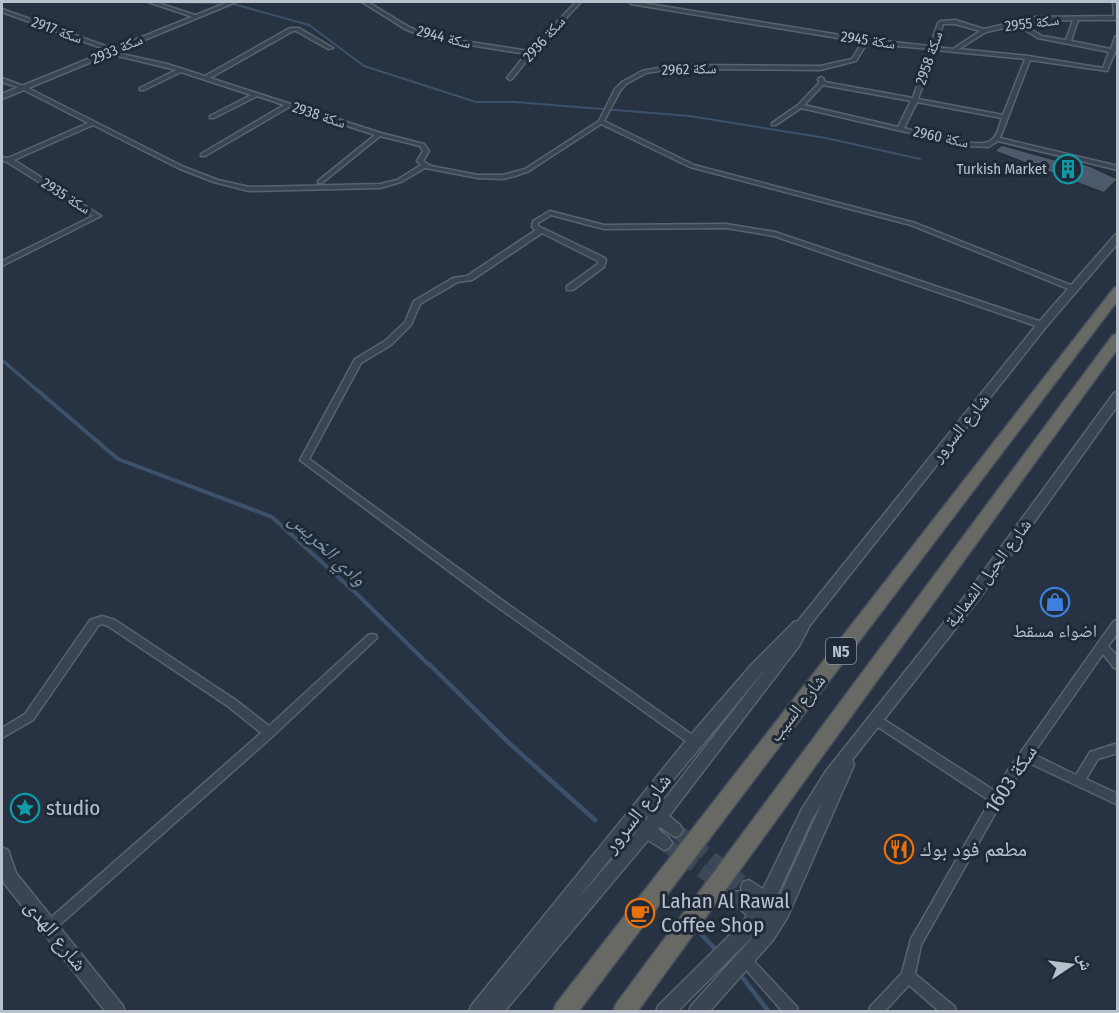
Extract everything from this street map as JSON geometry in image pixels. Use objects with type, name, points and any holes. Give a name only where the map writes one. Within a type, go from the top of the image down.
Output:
[{"type":"highway","name":"شارع السيب","points":[[564,1011],[1118,291]]},
{"type":"highway","name":"N5","points":[[624,1011],[1118,338]]},
{"type":"street","points":[[151,2],[195,16]]},
{"type":"street","name":"سكة 2933","points":[[2,97],[233,2]]},
{"type":"street","name":"سكة 2944","points":[[365,2],[407,28],[429,37],[530,53]]},
{"type":"street","name":"سكة 2936","points":[[510,78],[578,2]]},
{"type":"street","name":"سكة 2945","points":[[631,2],[684,7],[864,41],[1028,58],[1105,70],[1113,51]]},
{"type":"street","points":[[1116,2],[1117,18]]},
{"type":"street","name":"سكة 2917","points":[[2,10],[112,50]]},
{"type":"street","points":[[2,18],[13,14]]},
{"type":"street","name":"سكة 2955","points":[[953,51],[984,31],[1018,23],[1052,18],[1117,18]]},
{"type":"street","points":[[1068,42],[1076,19]]},
{"type":"street","name":"سكة 2958","points":[[900,129],[915,100],[941,23],[955,22],[984,31]]},
{"type":"street","points":[[1018,23],[1040,37],[1113,51],[1118,37]]},
{"type":"street","points":[[206,78],[292,29],[297,29],[330,48]]},
{"type":"street","name":"سكة 2962","points":[[601,122],[617,90],[624,83],[644,72],[673,67],[820,68],[854,60],[864,41]]},
{"type":"street","name":"سكة 2938","points":[[112,50],[120,55],[181,70],[380,134],[422,145],[426,151],[420,160],[424,166]]},
{"type":"street","points":[[1028,58],[997,139],[1118,168]]},
{"type":"street","points":[[774,124],[800,106],[822,83],[820,68]]},
{"type":"street","points":[[142,89],[181,70]]},
{"type":"street","points":[[2,80],[24,88],[182,168],[216,181],[249,189],[380,186],[399,182],[424,166],[490,178],[505,178],[527,170],[601,122],[692,166],[913,224],[1074,288]]},
{"type":"street","name":"سكة 2958","points":[[822,83],[1004,117]]},
{"type":"street","points":[[212,117],[255,95]]},
{"type":"street","points":[[203,154],[288,105]]},
{"type":"street","name":"سكة 2960","points":[[800,106],[968,144],[988,145],[997,139]]},
{"type":"street","points":[[5,160],[93,123]]},
{"type":"street","points":[[320,182],[380,134]]},
{"type":"street","name":"سكة 2935","points":[[2,264],[98,216],[5,160]]},
{"type":"street","points":[[570,288],[601,265],[602,260],[534,227],[535,222],[550,213],[604,227],[726,226],[750,228],[775,234],[1042,325]]},
{"type":"street","points":[[540,231],[469,278],[456,280],[417,303],[408,323],[388,343],[358,361],[304,460],[501,605],[694,742]]},
{"type":"street","name":"شارع السرور","points":[[492,1011],[658,817],[794,642],[805,621],[1042,325],[1118,237]]},
{"type":"street","name":"شارع الحيل الشمالية","points":[[664,1011],[742,935],[762,907],[807,814],[831,776],[974,595],[1117,396]]},
{"type":"street","points":[[2,733],[29,717],[94,623],[102,620],[111,623],[233,704],[269,733]]},
{"type":"street","name":"شارع السرور","points":[[477,1011],[694,742],[785,637],[805,621]]},
{"type":"street","name":"سكة 1603","points":[[908,976],[915,943],[997,799],[1118,624]]},
{"type":"street","points":[[50,927],[269,733],[372,638]]},
{"type":"street","points":[[1102,646],[1118,665]]},
{"type":"street","points":[[876,720],[997,799]]},
{"type":"street","name":"شارع الحيل الشمالية","points":[[697,1011],[745,960],[777,919],[855,747]]},
{"type":"street","points":[[1078,782],[1094,755],[1118,748]]},
{"type":"street","points":[[1025,756],[1118,800]]},
{"type":"street","points":[[645,805],[675,830]]},
{"type":"street","points":[[633,819],[664,843]]},
{"type":"street","name":"شارع الهدى","points":[[2,855],[10,878],[117,1011]]},
{"type":"street","points":[[744,893],[777,919]]},
{"type":"street","points":[[745,960],[792,1011]]},
{"type":"street","points":[[875,1011],[908,976],[950,1011]]},
{"type":"building","name":"Turkish Market","points":[[1002,145],[1073,165],[1077,162],[1118,179],[1104,193],[994,151]]},
{"type":"waterway","points":[[146,2],[230,3],[309,25],[364,66],[476,102],[515,102],[690,116],[826,138],[920,159]]},
{"type":"waterway","name":"وادي الخريس","points":[[2,360],[38,391]]},
{"type":"waterway","name":"وادي الخريس","points":[[36,389],[118,459],[272,517],[358,595],[430,666]]},
{"type":"waterway","name":"وادي الخريس","points":[[429,664],[509,743],[595,820]]},
{"type":"waterway","name":"وادي الخريس","points":[[699,932],[719,953]]},
{"type":"waterway","name":"وادي الخريس","points":[[739,973],[769,1012]]},
{"type":"tunnel","points":[[675,830],[749,888]]},
{"type":"tunnel","points":[[664,843],[740,898]]},
{"type":"place","name":"Turkish Market","points":[[1068,169]]},
{"type":"place","name":"اضواء مسقط","points":[[1055,602]]},
{"type":"place","name":"studio","points":[[25,808]]},
{"type":"place","name":"مطعم فود بوك","points":[[899,849]]},
{"type":"place","name":"Lahan Al Rawal Coffee Shop","points":[[640,913]]}]
